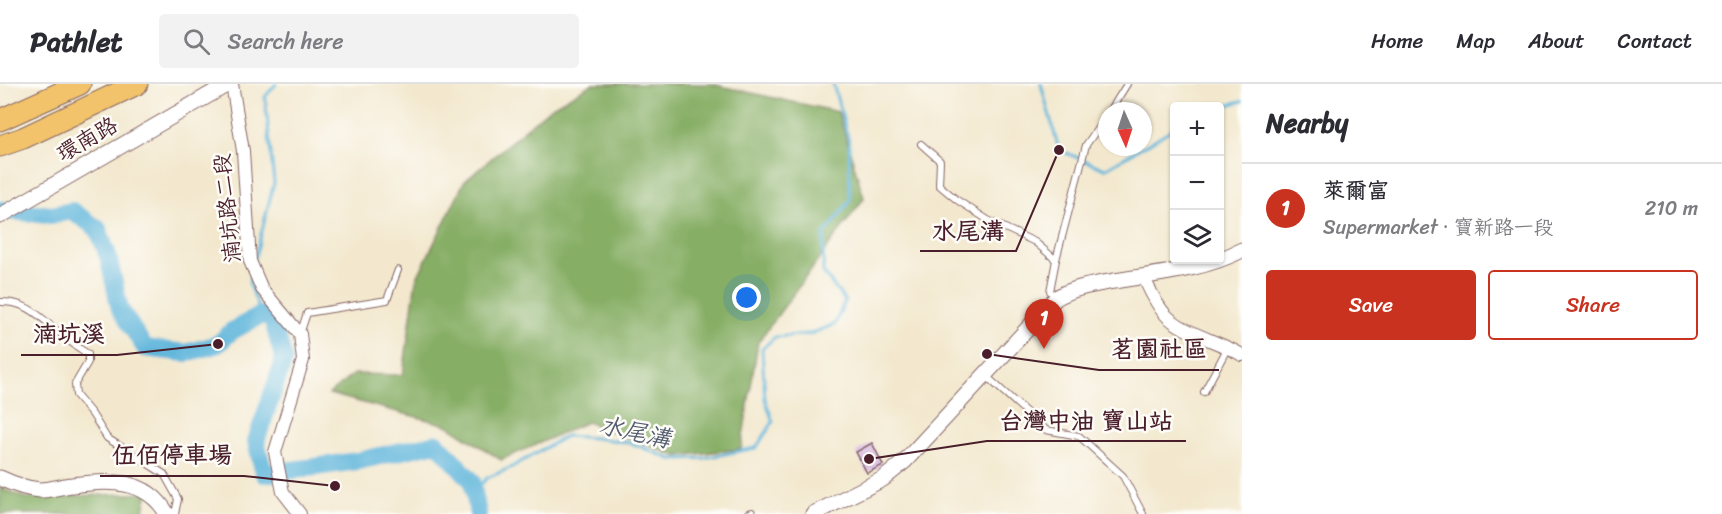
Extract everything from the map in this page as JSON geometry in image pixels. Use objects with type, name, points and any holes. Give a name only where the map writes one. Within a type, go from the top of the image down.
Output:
[{"type":"highway","points":[[0,120],[80,84]]},
{"type":"highway","points":[[0,146],[23,138],[137,84]]},
{"type":"street","name":"環南路","points":[[0,216],[230,84]]},
{"type":"street","name":"湳坑路二段","points":[[230,84],[243,151],[250,261],[262,289],[300,334]]},
{"type":"street","points":[[813,514],[873,485],[897,467],[1056,298],[1077,288],[1203,265],[1242,250]]},
{"type":"street","points":[[1143,276],[1164,313],[1179,325],[1242,355]]},
{"type":"street","points":[[300,334],[303,360],[275,452],[283,492],[300,514]]},
{"type":"street","points":[[0,478],[16,485],[40,490],[110,482],[144,489],[162,506],[166,514]]},
{"type":"lane","points":[[1116,102],[1127,84]]},
{"type":"lane","points":[[1056,298],[1050,291],[1056,260],[1086,145],[1098,128]]},
{"type":"lane","points":[[921,144],[940,161],[939,185],[988,220],[1035,242],[1056,260]]},
{"type":"lane","points":[[300,334],[307,313],[387,300],[398,270]]},
{"type":"lane","points":[[0,302],[20,304],[32,309],[61,335],[88,354],[88,362],[75,384],[76,394],[107,438],[164,474],[177,499],[175,514]]},
{"type":"lane","points":[[1204,392],[1228,347]]},
{"type":"lane","points":[[984,375],[1046,430],[1079,436],[1123,476],[1143,514]]},
{"type":"lane","points":[[747,514],[752,512],[753,514]]},
{"type":"green space","points":[[592,84],[711,84],[838,112],[864,198],[758,342],[741,449],[677,456],[587,422],[501,460],[447,425],[329,394],[354,374],[403,375],[416,280],[464,182],[550,108]]},
{"type":"green space","points":[[0,488],[26,498],[148,493],[143,514],[0,514]]},
{"type":"building","points":[[872,443],[883,465],[867,473],[856,452]]},
{"type":"waterway","points":[[255,258],[274,183],[265,97],[276,84]]},
{"type":"waterway","name":"水尾溝","points":[[474,492],[487,478],[510,468],[566,436],[631,443],[671,459],[704,458],[756,448],[773,422],[765,399],[762,349],[775,337],[810,334],[835,324],[845,301],[823,272],[824,235],[850,201],[849,141],[833,84]]},
{"type":"waterway","name":"水尾溝","points":[[1041,84],[1059,150],[1105,169],[1127,156]]},
{"type":"waterway","name":"水尾溝","points":[[1224,106],[1242,101]]},
{"type":"waterway","name":"水尾溝","points":[[1152,141],[1170,130]]},
{"type":"waterway","points":[[0,210],[52,215],[72,211],[98,229],[108,256],[120,309],[145,348],[186,353],[218,344],[232,331],[261,315],[272,318],[284,360],[256,441],[264,474],[358,461],[437,443],[472,481],[478,514]]},
{"type":"waterway","points":[[251,273],[249,282],[261,315]]},
{"type":"place","name":"水尾溝","points":[[1059,150]]},
{"type":"place","name":"湳坑溪","points":[[218,344]]},
{"type":"place","name":"萊爾富","points":[[1044,349]]},
{"type":"place","name":"茗園社區","points":[[987,354]]},
{"type":"place","name":"台灣中油 寶山站","points":[[869,459]]},
{"type":"place","name":"伍佰停車場","points":[[335,486]]}]
